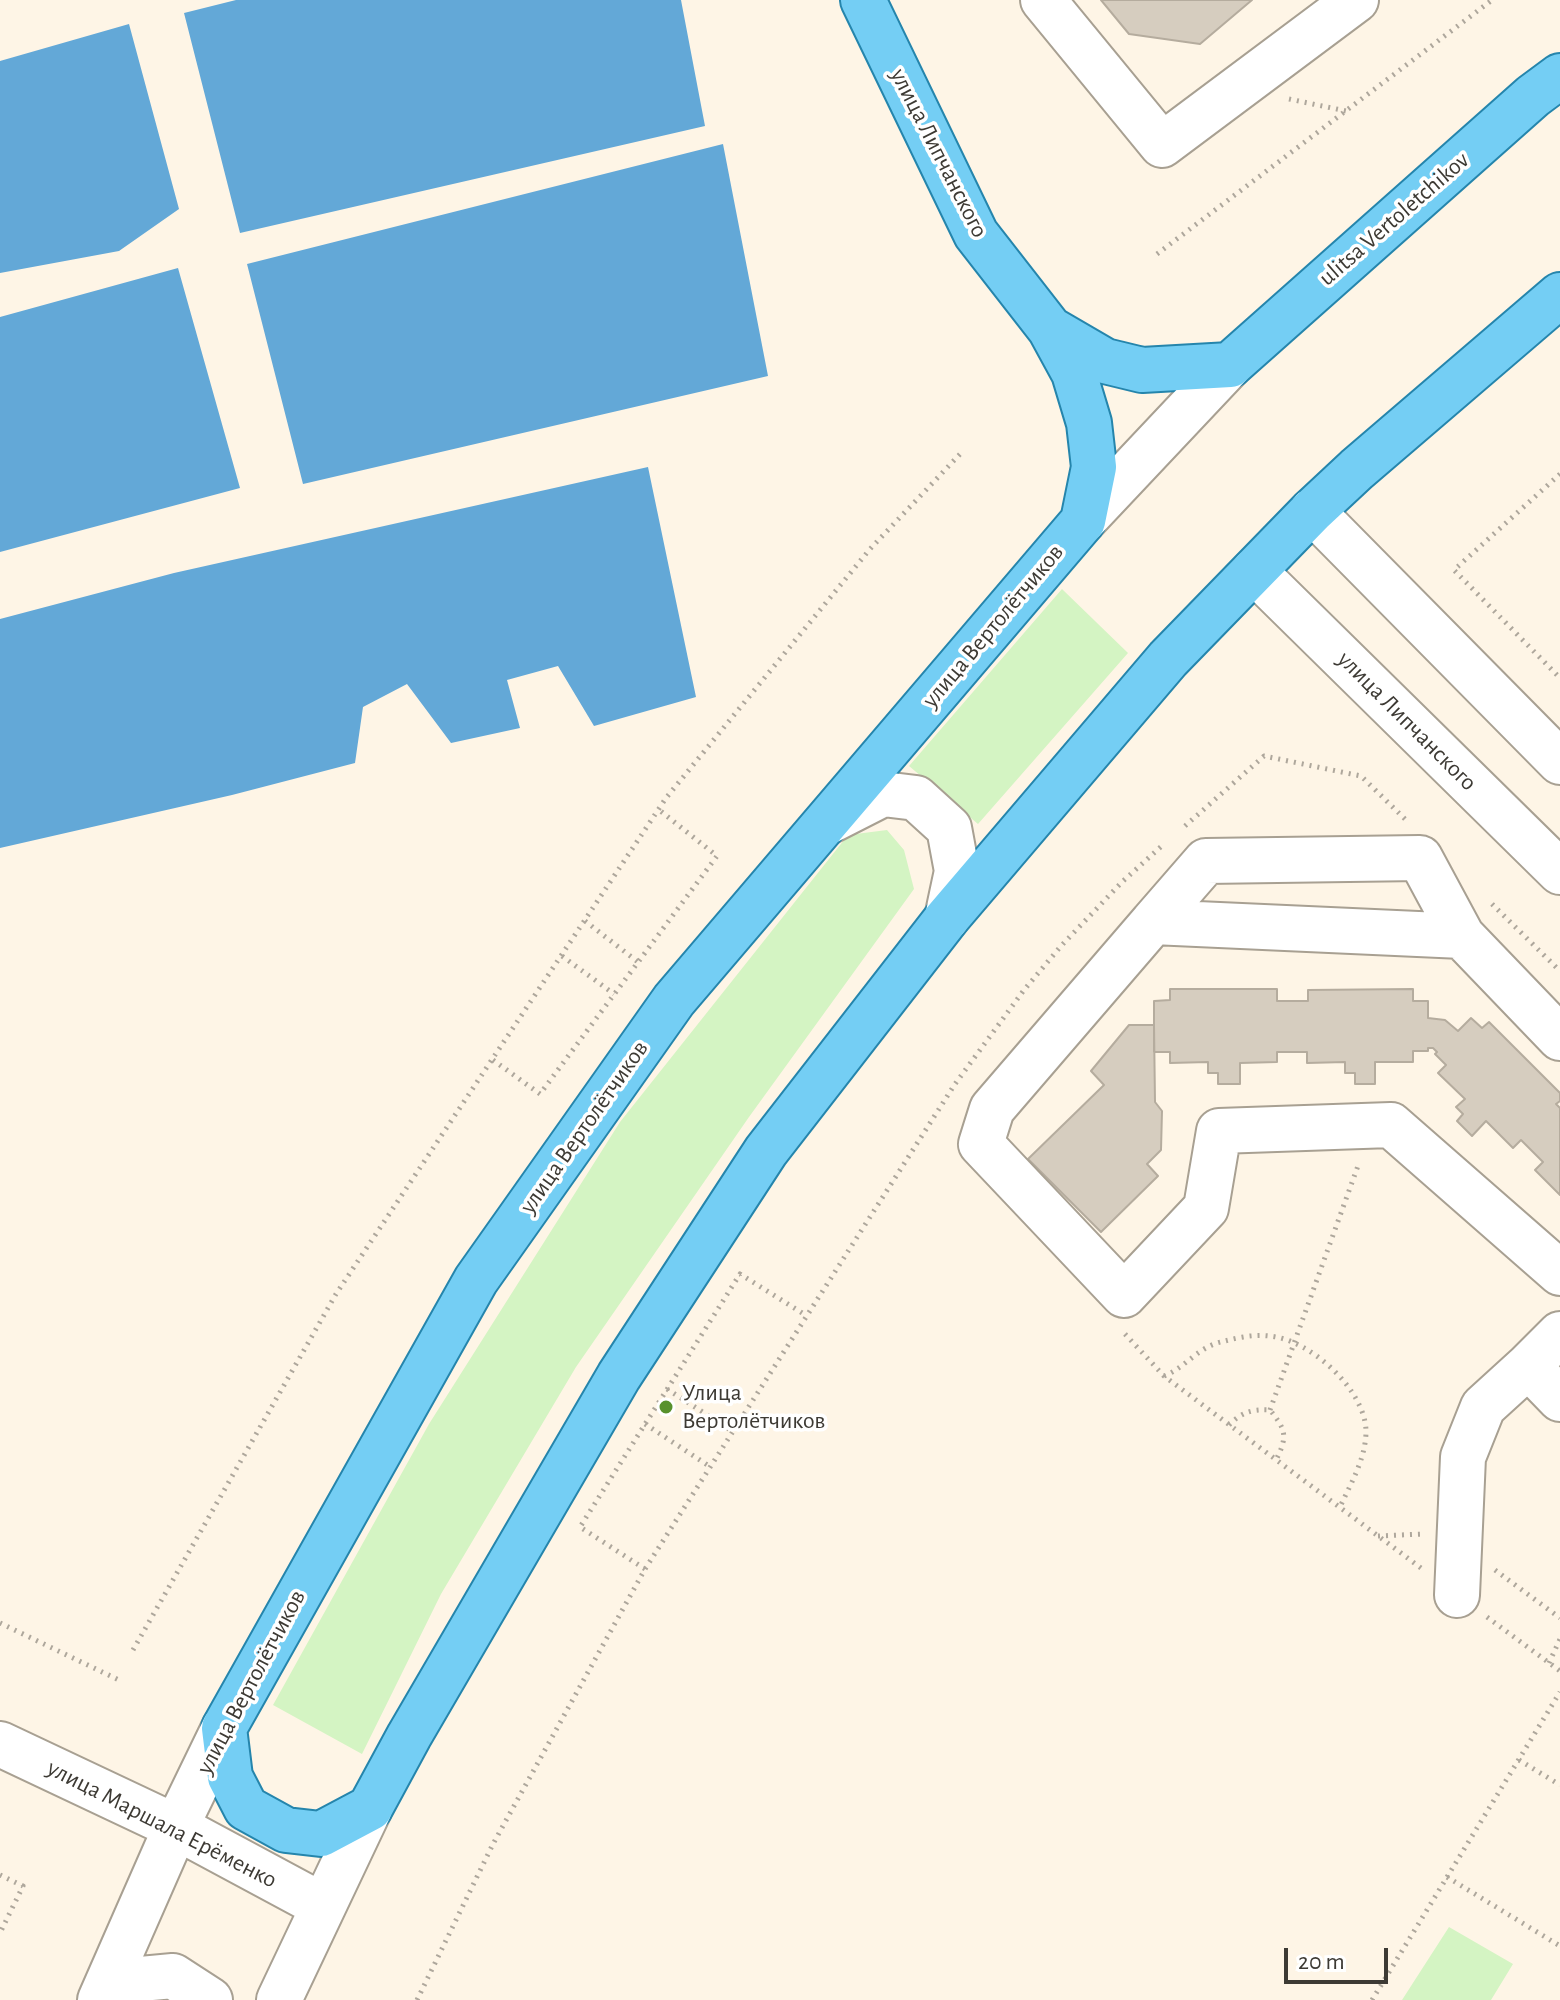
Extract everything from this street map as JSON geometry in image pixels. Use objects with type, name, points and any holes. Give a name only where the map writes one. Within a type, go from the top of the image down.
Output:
[{"type":"main road","name":"улица Липчанского","points":[[863,0],[976,234],[1050,329],[1074,373],[1089,423],[1094,467],[1083,521]]},
{"type":"main road","name":"ulitsa Vertoletchikov","points":[[1230,365],[1533,96],[1560,76]]},
{"type":"main road","points":[[224,1728],[230,1777],[246,1808],[286,1830],[321,1834],[370,1808],[628,1363],[766,1151],[947,918],[1168,659],[1312,511],[1560,295]]},
{"type":"main road","points":[[1050,329],[1105,361],[1142,370],[1230,365]]},
{"type":"main road","name":"улица Вертолётчиков","points":[[224,1728],[476,1280],[674,1000],[1083,521]]},
{"type":"street","points":[[1043,0],[1162,145],[1356,0]]},
{"type":"street","name":"улица Вертолётчиков","points":[[1083,521],[1230,365]]},
{"type":"street","points":[[1312,511],[1560,762]]},
{"type":"street","name":"улица Липчанского","points":[[1254,571],[1560,872]]},
{"type":"street","points":[[828,822],[883,794],[916,798],[949,828],[957,871],[947,918]]},
{"type":"street","points":[[1560,1038],[1462,936],[1420,858],[1206,861],[992,1109],[981,1144],[1124,1295],[1206,1208],[1219,1131],[1391,1125],[1560,1273]]},
{"type":"street","points":[[1153,922],[1462,936]]},
{"type":"street","points":[[1457,1595],[1463,1457],[1483,1407],[1560,1334]]},
{"type":"street","points":[[1528,1366],[1560,1399]]},
{"type":"street","name":"улица Вертолётчиков","points":[[102,2000],[176,1827],[224,1728]]},
{"type":"street","name":"улица Маршала Ерёменко","points":[[0,1744],[176,1827],[323,1906]]},
{"type":"street","points":[[279,2000],[370,1808]]},
{"type":"street","points":[[102,2000],[141,1979],[173,1976],[210,2000]]},
{"type":"path","points":[[1157,254],[1492,0]]},
{"type":"path","points":[[133,1650],[336,1294],[658,809],[870,549],[962,452]]},
{"type":"path","points":[[1560,474],[1454,570],[1560,678]]},
{"type":"path","points":[[1181,829],[1264,756]]},
{"type":"path","points":[[493,1060],[540,1094],[717,856],[658,809]]},
{"type":"path","points":[[417,2000],[493,1844],[645,1569],[955,1084],[1006,1013],[1061,946],[1122,882],[1169,840]]},
{"type":"path","points":[[585,921],[638,962]]},
{"type":"path","points":[[562,956],[614,994]]},
{"type":"path","points":[[1270,1410],[1372,1126]]},
{"type":"path","points":[[645,1569],[580,1527],[740,1274],[807,1316]]},
{"type":"path","points":[[1114,1284],[1106,1314],[1164,1376],[1560,1671]]},
{"type":"path","points":[[1164,1376],[1178,1370],[1197,1353],[1216,1342],[1243,1337],[1270,1336],[1294,1342],[1317,1357],[1341,1377],[1357,1399],[1366,1428],[1365,1452],[1340,1507]]},
{"type":"path","points":[[667,1389],[732,1431]]},
{"type":"path","points":[[1229,1425],[1240,1414],[1254,1409],[1270,1410],[1283,1426],[1284,1443],[1276,1460]]},
{"type":"path","points":[[645,1424],[709,1466]]},
{"type":"path","points":[[1459,1543],[1560,1618]]},
{"type":"path","points":[[0,1623],[121,1681]]},
{"type":"path","points":[[1549,1663],[1560,1639]]},
{"type":"path","points":[[1372,2000],[1560,1692]]},
{"type":"path","points":[[1519,1760],[1560,1785]]},
{"type":"path","points":[[0,1875],[23,1886],[0,1933]]},
{"type":"path","points":[[1447,1877],[1560,1946]]},
{"type":"green space","points":[[1062,589],[1128,653],[978,824],[909,766]]},
{"type":"green space","points":[[887,830],[904,850],[914,889],[749,1117],[576,1367],[441,1594],[362,1754],[273,1705],[429,1424],[620,1122],[848,835]]},
{"type":"green space","points":[[1449,1927],[1513,1964],[1491,2000],[1402,2000]]},
{"type":"water","points":[[236,0],[681,0],[705,126],[240,233],[184,13]]},
{"type":"water","points":[[129,24],[179,209],[119,251],[0,273],[0,61]]},
{"type":"water","points":[[723,144],[768,376],[303,484],[247,264]]},
{"type":"water","points":[[178,268],[240,488],[0,552],[0,317]]},
{"type":"water","points":[[648,467],[696,697],[594,726],[558,666],[507,680],[520,728],[451,743],[407,684],[363,707],[355,763],[232,795],[0,848],[0,619],[174,573]]},
{"type":"building","points":[[1101,0],[1252,0],[1200,44],[1129,34]]},
{"type":"building","points":[[1170,989],[1277,989],[1277,1001],[1308,1001],[1308,990],[1413,989],[1413,1001],[1428,1001],[1428,1018],[1445,1020],[1458,1031],[1471,1018],[1482,1028],[1489,1022],[1560,1093],[1560,1101],[1556,1104],[1560,1108],[1560,1195],[1535,1170],[1543,1162],[1521,1140],[1513,1148],[1486,1121],[1472,1136],[1457,1121],[1463,1114],[1456,1107],[1465,1099],[1438,1073],[1446,1065],[1433,1048],[1413,1051],[1413,1062],[1375,1062],[1375,1084],[1355,1084],[1355,1073],[1345,1073],[1345,1062],[1307,1063],[1307,1052],[1277,1052],[1277,1062],[1240,1063],[1240,1084],[1218,1084],[1218,1073],[1208,1073],[1208,1062],[1170,1063],[1170,1052],[1154,1052],[1154,1001],[1170,1000]]},
{"type":"building","points":[[1129,1025],[1154,1025],[1155,1102],[1162,1111],[1161,1150],[1147,1164],[1158,1176],[1101,1232],[1028,1159],[1104,1085],[1091,1071]]},
{"type":"place","name":"Улица Вертолётчиков","points":[[666,1407]]}]
